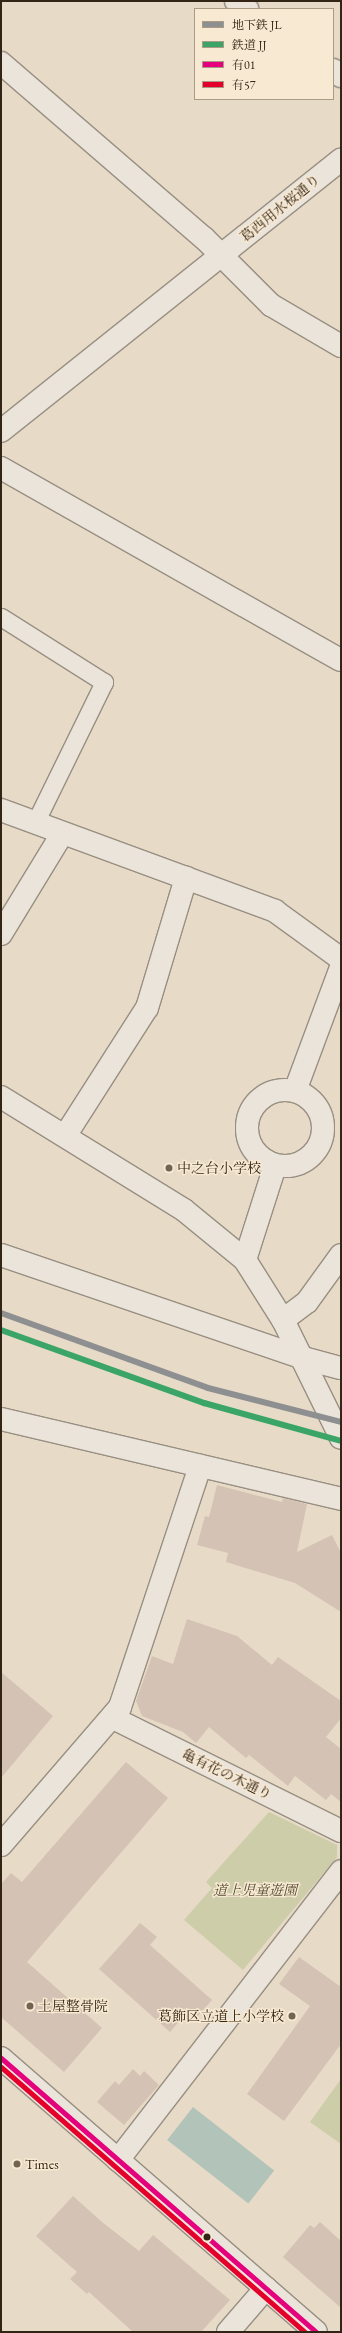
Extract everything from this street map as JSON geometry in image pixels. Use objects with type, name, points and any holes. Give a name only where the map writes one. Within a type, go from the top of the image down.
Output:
[{"type":"street","points":[[236,1],[246,8]]},
{"type":"street","points":[[1,63],[204,238],[220,257],[271,305],[341,346]]},
{"type":"street","name":"葛西用水桜通り","points":[[1,431],[341,160]]},
{"type":"street","points":[[1,468],[341,660]]},
{"type":"street","points":[[1,810],[62,834],[275,911],[341,959]]},
{"type":"street","points":[[1,934],[62,834]]},
{"type":"street","points":[[65,1136],[147,1008],[186,878]]},
{"type":"street","points":[[295,1091],[341,967]]},
{"type":"street","points":[[282,1090],[295,1091],[316,1104],[324,1127],[323,1139],[309,1159],[299,1165],[275,1166],[263,1160],[253,1150],[246,1125],[250,1112],[258,1100],[269,1093],[282,1090]]},
{"type":"street","points":[[1,1097],[184,1210],[245,1260],[283,1320],[341,1438]]},
{"type":"street","points":[[245,1260],[275,1166]]},
{"type":"street","points":[[283,1320],[307,1302],[341,1255]]},
{"type":"street","points":[[1,1256],[303,1358],[341,1368]]},
{"type":"street","points":[[1,1419],[341,1499]]},
{"type":"street","points":[[1,1845],[113,1718],[120,1707],[200,1466]]},
{"type":"street","name":"亀有花の木通り","points":[[113,1718],[341,1831]]},
{"type":"street","points":[[118,2160],[341,1871]]},
{"type":"street","points":[[1,2058],[316,2332]]},
{"type":"street","points":[[228,2332],[266,2288]]},
{"type":"lane","points":[[1,617],[104,682],[35,823]]},
{"type":"green space","name":"道上児童遊園","points":[[269,1812],[337,1845],[337,1857],[243,1970],[184,1920],[212,1888],[206,1882]]},
{"type":"green space","points":[[341,2079],[341,2144],[310,2122]]},
{"type":"shaded area","points":[[193,2107],[274,2170],[248,2204],[167,2140]]},
{"type":"building","points":[[217,1485],[282,1502],[283,1498],[307,1504],[297,1552],[332,1535],[341,1553],[341,1612],[295,1583],[226,1562],[228,1553],[197,1545],[205,1516],[209,1517]]},
{"type":"building","points":[[187,1619],[237,1636],[272,1665],[278,1657],[341,1701],[341,1718],[326,1737],[341,1749],[341,1802],[331,1794],[326,1800],[295,1776],[288,1786],[249,1755],[246,1758],[209,1727],[196,1743],[183,1732],[142,1716],[136,1701],[152,1656],[173,1664]]},
{"type":"building","points":[[1,1672],[53,1716],[1,1778]]},
{"type":"building","points":[[126,1762],[168,1798],[27,1962],[102,2028],[64,2072],[1,2017],[1,1884],[11,1873],[22,1882]]},
{"type":"building","points":[[140,1923],[157,1937],[150,1945],[212,2000],[197,2017],[189,2010],[170,2032],[99,1969]]},
{"type":"building","points":[[299,1957],[341,1987],[341,2044],[284,2121],[247,2094],[310,2006],[279,1984]]},
{"type":"building","points":[[133,2069],[140,2076],[144,2071],[159,2085],[124,2125],[97,2102],[115,2081],[119,2085]]},
{"type":"building","points":[[73,2196],[102,2222],[139,2251],[153,2235],[230,2300],[201,2332],[133,2332],[89,2292],[87,2294],[70,2279],[77,2272],[36,2236]]},
{"type":"building","points":[[320,2222],[341,2241],[341,2308],[283,2257],[310,2225],[314,2228]]},
{"type":"metro line","name":"JL","points":[[1,1313],[208,1388],[341,1422]]},
{"type":"rail line","name":"JJ","points":[[1,1330],[204,1403],[341,1441]]},
{"type":"transit line","name":"有01","points":[[1,2058],[316,2332]]},
{"type":"transit line","name":"有57","points":[[1,2067],[305,2332]]},
{"type":"place","name":"中之台小学校","points":[[169,1168]]},
{"type":"place","name":"土屋整骨院","points":[[30,2006]]},
{"type":"place","name":"葛飾区立道上小学校","points":[[292,2016]]},
{"type":"place","name":"Times","points":[[17,2164]]}]
